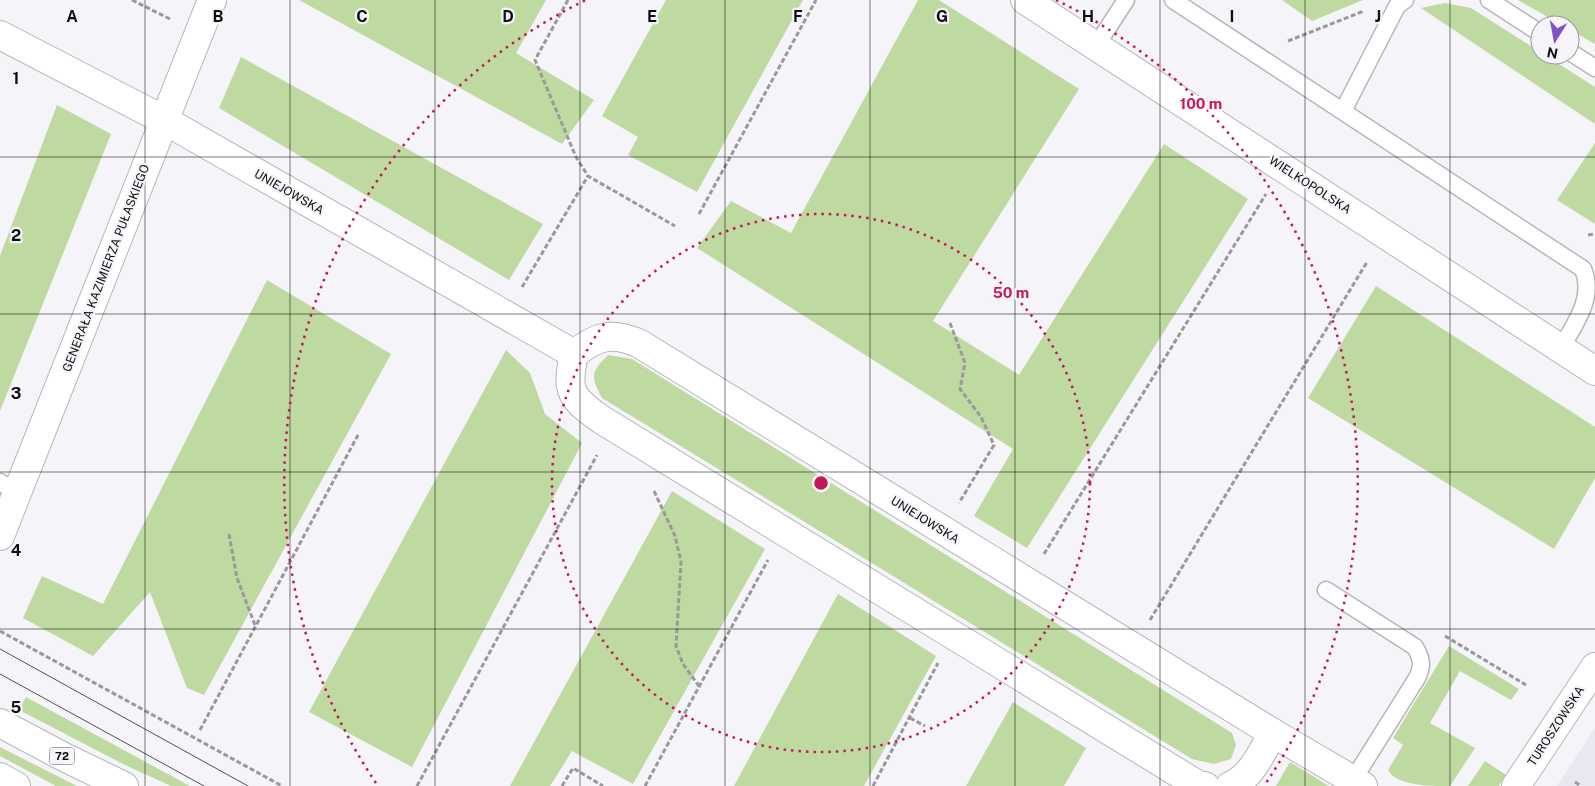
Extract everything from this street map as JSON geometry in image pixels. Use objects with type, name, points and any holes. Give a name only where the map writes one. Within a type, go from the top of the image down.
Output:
[{"type":"street","name":"GENERAŁA KAZIMIERZA PUŁASKIEGO","points":[[0,536],[9,488],[164,120],[212,0]]},
{"type":"street","name":"WIELKOPOLSKA","points":[[1025,0],[1595,370]]},
{"type":"street","name":"UNIEJOWSKA","points":[[0,35],[164,120],[574,354],[584,346],[601,338],[614,336],[627,338],[640,344],[1273,733],[1358,783]]},
{"type":"street","points":[[574,354],[570,386],[575,396],[585,407],[602,420],[1181,774],[1205,786]]},
{"type":"street","name":"TUROSZOWSKA","points":[[1516,786],[1595,667]]},
{"type":"street","name":"72","points":[[0,724],[124,786]]},
{"type":"street","points":[[1240,782],[1273,733]]},
{"type":"street","points":[[0,777],[16,786]]},
{"type":"lane","points":[[1096,46],[1126,0]]},
{"type":"lane","points":[[1173,0],[1584,269],[1590,282],[1590,297],[1561,348]]},
{"type":"lane","points":[[1343,110],[1397,6],[1405,0]]},
{"type":"lane","points":[[1489,0],[1530,26]]},
{"type":"lane","points":[[1580,58],[1595,68]]},
{"type":"lane","points":[[1326,590],[1415,646],[1422,662],[1422,669],[1358,783]]},
{"type":"path","points":[[132,0],[170,20]]},
{"type":"path","points":[[568,0],[535,60],[576,157],[588,176],[675,226]]},
{"type":"path","points":[[699,214],[816,0]]},
{"type":"path","points":[[1288,41],[1366,10]]},
{"type":"path","points":[[522,287],[588,176]]},
{"type":"path","points":[[1043,555],[1267,193]]},
{"type":"path","points":[[1588,236],[1595,234]]},
{"type":"path","points":[[1150,621],[1368,259]]},
{"type":"path","points":[[950,324],[965,363],[960,389],[981,417],[994,445],[958,504]]},
{"type":"path","points":[[200,730],[358,436]]},
{"type":"path","points":[[417,786],[598,453]]},
{"type":"path","points":[[653,488],[675,536],[681,562],[676,646],[683,664],[699,686]]},
{"type":"path","points":[[229,534],[237,578],[256,626]]},
{"type":"path","points":[[646,786],[768,559]]},
{"type":"path","points":[[0,631],[282,786]]},
{"type":"path","points":[[1445,636],[1526,685]]},
{"type":"path","points":[[873,786],[942,656]]},
{"type":"path","points":[[910,718],[925,726]]},
{"type":"path","points":[[562,786],[573,768],[603,786]]},
{"type":"path","points":[[1575,782],[1581,786]]},
{"type":"shaded area","points":[[1595,728],[1595,786],[1557,786]]},
{"type":"green space","points":[[299,0],[546,0],[516,53],[594,100],[562,144]]},
{"type":"green space","points":[[666,0],[803,0],[697,192],[628,155],[638,137],[602,116]]},
{"type":"green space","points":[[918,0],[939,0],[1079,89],[933,321],[1019,375],[1164,144],[1248,199],[1027,548],[974,516],[1013,449],[697,248],[731,201],[791,233]]},
{"type":"green space","points":[[1282,0],[1363,0],[1312,21]]},
{"type":"green space","points":[[1518,0],[1595,0],[1595,44],[1580,36],[1580,15],[1544,15]]},
{"type":"green space","points":[[1445,3],[1471,8],[1530,46],[1530,65],[1561,65],[1595,87],[1595,124],[1421,8]]},
{"type":"green space","points":[[241,57],[543,224],[509,280],[219,108]]},
{"type":"green space","points":[[57,105],[111,134],[0,411],[0,256]]},
{"type":"green space","points":[[1595,143],[1595,224],[1557,200]]},
{"type":"green space","points":[[267,280],[391,354],[204,695],[187,688],[150,592],[93,656],[23,618],[42,576],[103,604]]},
{"type":"green space","points":[[1376,286],[1595,427],[1595,478],[1554,549],[1308,398]]},
{"type":"green space","points":[[506,350],[530,373],[545,414],[582,443],[412,767],[309,712]]},
{"type":"green space","points":[[608,355],[632,359],[1232,733],[1236,745],[1231,759],[1214,764],[1192,759],[602,398],[595,384],[594,375],[595,370]]},
{"type":"green space","points":[[672,491],[765,549],[633,784],[572,751],[550,786],[510,786]]},
{"type":"green space","points":[[838,594],[936,656],[864,786],[734,786]]},
{"type":"green space","points":[[1449,646],[1519,689],[1511,700],[1460,671],[1430,723],[1475,748],[1450,786],[1406,782],[1392,775],[1388,770],[1403,745],[1393,738]]},
{"type":"green space","points":[[26,697],[190,786],[171,786],[125,765],[19,710]]},
{"type":"green space","points":[[1013,702],[1086,748],[1064,786],[966,786]]},
{"type":"green space","points":[[0,747],[77,786],[56,786],[0,756]]},
{"type":"green space","points":[[1485,761],[1506,775],[1499,786],[1468,786]]},
{"type":"green space","points":[[1290,762],[1329,786],[1276,786]]},
{"type":"tram line","points":[[0,649],[248,786]]},
{"type":"tram line","points":[[0,674],[204,786]]}]
